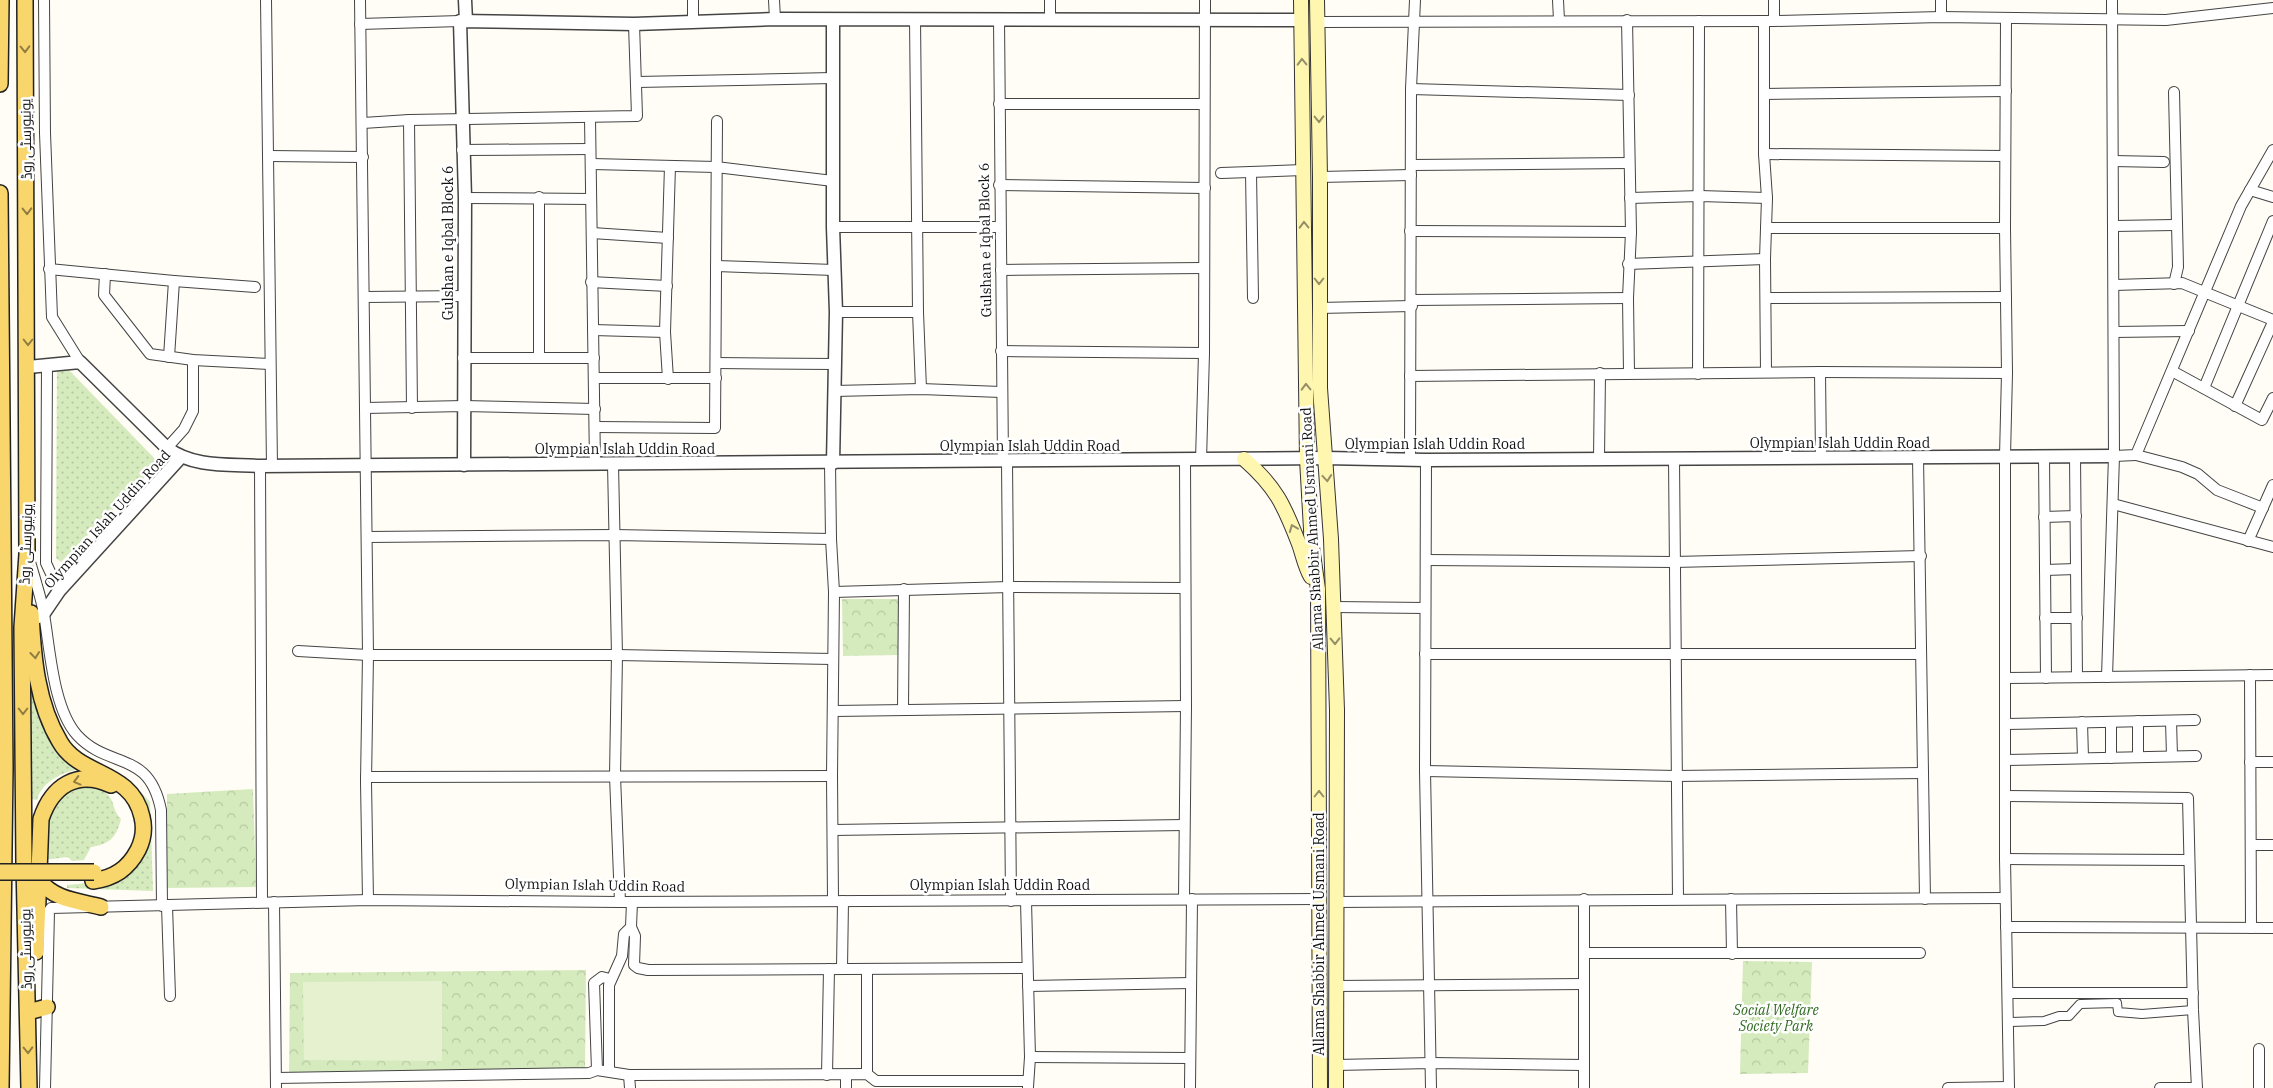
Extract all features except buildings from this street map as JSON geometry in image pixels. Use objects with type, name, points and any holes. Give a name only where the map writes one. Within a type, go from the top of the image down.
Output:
[{"type":"main road","points":[[0,84],[1,0]]},
{"type":"main road","name":"یونیورسٹی روڈ","points":[[25,0],[28,368],[27,554],[32,620],[27,992],[29,1088]]},
{"type":"main road","name":"Allama Shabbir Ahmed Usmani Road","points":[[1301,0],[1307,459],[1312,547],[1318,589],[1320,1088]]},
{"type":"main road","name":"Allama Shabbir Ahmed Usmani Road","points":[[1316,0],[1320,177],[1320,388],[1334,607],[1336,710],[1336,1088]]},
{"type":"main road","name":"یونیورسٹی روڈ","points":[[0,193],[1,625],[5,768],[1,1088]]},
{"type":"main road","points":[[1244,459],[1266,479],[1278,495],[1307,569],[1318,589]]},
{"type":"main road","points":[[0,881],[116,875],[135,856],[144,834],[140,809],[126,788],[85,765],[62,746],[46,714],[38,683],[32,620]]},
{"type":"main road","points":[[0,791],[5,768]]},
{"type":"main road","points":[[0,872],[94,876],[126,855],[133,842],[135,820],[133,808],[122,792],[101,781],[88,779],[64,785],[46,803],[41,819],[40,880],[36,966],[27,992]]},
{"type":"main road","points":[[40,880],[46,889],[56,896],[102,906]]},
{"type":"main road","points":[[28,1012],[47,1007]]},
{"type":"street","points":[[44,0],[48,269],[52,317],[80,362],[167,448],[181,457]]},
{"type":"street","points":[[262,902],[266,466],[270,364],[266,0]]},
{"type":"street","points":[[360,0],[365,297],[368,900]]},
{"type":"street","name":"Gulshan e Iqbal Block 6","points":[[464,465],[465,198],[462,120],[465,0]]},
{"type":"street","points":[[693,0],[693,20]]},
{"type":"street","points":[[774,0],[774,19]]},
{"type":"street","points":[[1050,0],[1050,19]]},
{"type":"street","points":[[1201,460],[1204,353],[1205,0]]},
{"type":"street","points":[[1410,459],[1412,303],[1410,231],[1411,89],[1416,0]]},
{"type":"street","points":[[1558,0],[1559,20]]},
{"type":"street","points":[[1766,372],[1765,259],[1768,198],[1764,154],[1764,94],[1769,21],[1774,0]]},
{"type":"street","points":[[1941,0],[1941,18]]},
{"type":"street","points":[[2107,677],[2114,456],[2112,0]]},
{"type":"street","points":[[1317,22],[1769,21],[1941,18],[2166,20],[2273,8]]},
{"type":"street","points":[[1948,1088],[2009,1088],[2005,898],[2005,456],[2007,373],[2004,228],[2006,18]]},
{"type":"street","points":[[360,24],[463,21],[634,24],[693,20],[774,19],[833,21],[914,19],[1301,20]]},
{"type":"street","points":[[914,19],[918,312],[921,389]]},
{"type":"street","name":"Gulshan e Iqbal Block 6","points":[[999,19],[1001,392],[1009,587],[1012,901]]},
{"type":"street","points":[[1627,20],[1631,232],[1628,264],[1629,373]]},
{"type":"street","points":[[833,21],[833,227],[836,312],[831,539],[834,592],[832,776],[833,830],[842,968]]},
{"type":"street","points":[[1698,374],[1699,21]]},
{"type":"street","points":[[363,122],[637,116],[634,24]]},
{"type":"street","points":[[637,82],[833,78]]},
{"type":"street","points":[[1411,89],[1629,95]]},
{"type":"street","points":[[1764,94],[2006,91]]},
{"type":"street","points":[[2174,92],[2178,267],[2174,284]]},
{"type":"street","points":[[999,104],[1204,104]]},
{"type":"street","points":[[590,118],[592,164],[591,282],[596,464]]},
{"type":"street","points":[[409,120],[412,408]]},
{"type":"street","points":[[596,427],[715,428],[717,121]]},
{"type":"street","points":[[462,150],[590,149]]},
{"type":"street","points":[[2136,455],[2206,293],[2241,206],[2273,150]]},
{"type":"street","points":[[1764,154],[2005,156]]},
{"type":"street","points":[[269,156],[363,157]]},
{"type":"street","points":[[2113,161],[2164,162]]},
{"type":"street","points":[[1320,177],[1411,170],[1629,163]]},
{"type":"street","points":[[592,164],[716,167],[833,181]]},
{"type":"street","points":[[668,379],[666,332],[670,166]]},
{"type":"street","points":[[1221,173],[1303,170]]},
{"type":"street","points":[[1251,172],[1253,298]]},
{"type":"street","points":[[999,185],[1204,188]]},
{"type":"street","points":[[2250,190],[2273,197]]},
{"type":"street","points":[[1630,198],[1700,196],[1768,198]]},
{"type":"street","points":[[465,198],[539,197],[591,199]]},
{"type":"street","points":[[539,197],[539,358]]},
{"type":"street","points":[[2204,388],[2273,221]]},
{"type":"street","points":[[2114,226],[2174,225]]},
{"type":"street","points":[[833,227],[1000,227]]},
{"type":"street","points":[[1766,228],[2004,228]]},
{"type":"street","points":[[1410,231],[1631,232]]},
{"type":"street","points":[[592,233],[668,238]]},
{"type":"street","points":[[1628,264],[1765,259]]},
{"type":"street","points":[[716,266],[834,270]]},
{"type":"street","points":[[1001,270],[1204,268]]},
{"type":"street","points":[[48,269],[255,287]]},
{"type":"street","points":[[105,274],[104,295],[150,354],[193,360],[270,364]]},
{"type":"street","points":[[169,357],[174,281]]},
{"type":"street","points":[[591,282],[667,286]]},
{"type":"street","points":[[2114,285],[2182,283],[2273,321],[2235,406]]},
{"type":"street","points":[[365,297],[464,296]]},
{"type":"street","points":[[1766,298],[2006,297]]},
{"type":"street","points":[[1319,308],[1412,303],[1628,298]]},
{"type":"street","points":[[836,312],[918,312]]},
{"type":"street","points":[[593,330],[666,332]]},
{"type":"street","points":[[2114,332],[2189,331]]},
{"type":"street","points":[[1002,351],[1204,353]]},
{"type":"street","points":[[463,358],[594,358]]},
{"type":"street","points":[[167,448],[184,429],[193,411],[193,360]]},
{"type":"street","points":[[28,368],[80,362]]},
{"type":"street","points":[[716,363],[835,364]]},
{"type":"street","points":[[47,365],[46,563],[59,590]]},
{"type":"street","points":[[2172,371],[2262,420],[2273,398]]},
{"type":"street","points":[[1410,376],[1766,372],[2007,373]]},
{"type":"street","points":[[1820,372],[1821,458]]},
{"type":"street","points":[[1599,459],[1600,373]]},
{"type":"street","points":[[595,378],[716,378]]},
{"type":"street","points":[[834,391],[921,389],[1001,392]]},
{"type":"street","points":[[365,408],[464,406],[595,409]]},
{"type":"street","points":[[2114,456],[2136,455],[2182,467],[2198,474],[2217,490],[2263,508]]},
{"type":"street","points":[[2044,456],[2046,678]]},
{"type":"street","points":[[2075,456],[2077,677]]},
{"type":"street","name":"Olympian Islah Uddin Road","points":[[32,620],[181,457],[196,462],[266,466],[365,466],[1325,458],[1426,460],[2114,456]]},
{"type":"street","points":[[1918,457],[1925,899]]},
{"type":"street","points":[[1674,459],[1678,900]]},
{"type":"street","points":[[1185,460],[1186,706],[1184,825],[1192,983],[1190,1088]]},
{"type":"street","points":[[1426,460],[1425,772],[1427,901],[1431,987],[1431,1088]]},
{"type":"street","points":[[613,464],[617,655],[615,776],[620,902]]},
{"type":"street","points":[[2248,540],[2273,485]]},
{"type":"street","points":[[2113,504],[2273,547]]},
{"type":"street","points":[[2044,517],[2076,516]]},
{"type":"street","points":[[366,537],[614,535],[831,539]]},
{"type":"street","points":[[1426,560],[1674,562],[1921,556]]},
{"type":"street","points":[[2045,570],[2076,569]]},
{"type":"street","points":[[834,592],[904,588],[1185,588]]},
{"type":"street","points":[[903,709],[904,588]]},
{"type":"street","points":[[1334,607],[1425,608]]},
{"type":"street","points":[[2045,618],[2077,618]]},
{"type":"street","points":[[32,620],[50,657],[63,709],[77,735],[106,755],[132,764],[143,772],[152,782],[158,795],[170,996]]},
{"type":"street","points":[[298,650],[368,655],[617,655],[832,659]]},
{"type":"street","points":[[1425,654],[1921,654]]},
{"type":"street","points":[[2250,675],[2251,928]]},
{"type":"street","points":[[2006,678],[2273,675]]},
{"type":"street","points":[[833,711],[1186,706]]},
{"type":"street","points":[[2171,720],[2172,756]]},
{"type":"street","points":[[2006,724],[2195,720]]},
{"type":"street","points":[[2138,721],[2138,757]]},
{"type":"street","points":[[2082,722],[2083,758]]},
{"type":"street","points":[[2111,722],[2111,758]]},
{"type":"street","points":[[2006,760],[2196,756]]},
{"type":"street","points":[[2250,762],[2273,762]]},
{"type":"street","points":[[1425,772],[1676,776],[1922,773]]},
{"type":"street","points":[[366,777],[832,776]]},
{"type":"street","points":[[2006,796],[2188,798],[2188,860],[2197,1088],[2160,1088]]},
{"type":"street","points":[[833,830],[1184,825]]},
{"type":"street","points":[[2251,845],[2273,845]]},
{"type":"street","points":[[2005,859],[2188,860]]},
{"type":"street","points":[[1335,902],[1584,899],[2005,898]]},
{"type":"street","name":"Olympian Islah Uddin Road","points":[[45,1088],[49,911],[51,908],[368,900],[632,902],[1319,899]]},
{"type":"street","points":[[1584,899],[1584,1088]]},
{"type":"street","points":[[1731,899],[1732,954]]},
{"type":"street","points":[[274,902],[276,1083],[589,1073],[597,1070],[630,1075],[846,1076],[867,1074],[876,1081],[1028,1084],[1030,1057],[1026,901]]},
{"type":"street","points":[[632,902],[631,927],[635,936],[634,965],[638,968],[842,968],[867,970],[1027,968]]},
{"type":"street","points":[[609,1071],[610,979],[622,956],[624,934],[631,927]]},
{"type":"street","points":[[2006,927],[2273,928]]},
{"type":"street","points":[[1585,953],[1920,953]]},
{"type":"street","points":[[827,1075],[829,969]]},
{"type":"street","points":[[867,970],[867,1074]]},
{"type":"street","points":[[597,1070],[594,983],[602,977],[610,979]]},
{"type":"street","points":[[1028,986],[1192,983]]},
{"type":"street","points":[[1335,986],[1431,987],[1584,984]]},
{"type":"street","points":[[2008,994],[2194,993]]},
{"type":"street","points":[[2011,1022],[2044,1021],[2059,1016],[2069,1016],[2080,1004],[2116,1003],[2118,1012],[2134,1013],[2193,1010]]},
{"type":"street","points":[[2259,1049],[2259,1088]]},
{"type":"street","points":[[1030,1057],[1190,1058]]},
{"type":"street","points":[[1336,1065],[1584,1065]]},
{"type":"street","points":[[630,1075],[630,1088]]},
{"type":"street","points":[[846,1076],[846,1088]]},
{"type":"green space","points":[[57,365],[64,365],[159,463],[61,562],[56,558]]},
{"type":"green space","points":[[842,599],[899,599],[899,655],[843,656]]},
{"type":"green space","points":[[28,674],[32,677],[33,693],[40,718],[52,738],[80,769],[54,778],[43,788],[37,800],[31,799]]},
{"type":"green space","points":[[95,786],[111,798],[115,810],[121,819],[117,831],[108,842],[91,847],[84,860],[72,861],[68,857],[43,860],[45,831],[54,803],[68,789]]},
{"type":"green space","points":[[253,789],[256,887],[167,888],[167,794]]},
{"type":"green space","points":[[139,790],[150,802],[153,891],[67,888],[67,885],[111,881],[149,826],[145,801]]},
{"type":"green space","name":"Social Welfare Society Park","points":[[1743,961],[1812,962],[1808,1073],[1740,1074]]},
{"type":"green space","points":[[586,970],[585,1070],[289,1072],[290,973]]},
{"type":"green space","points":[[442,981],[442,1061],[304,1060],[303,982]]}]
